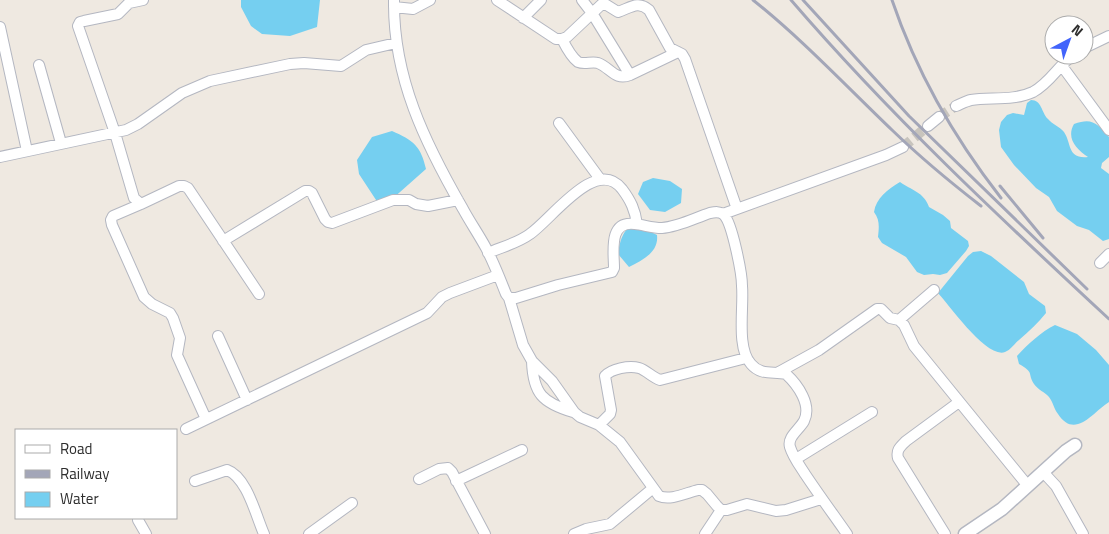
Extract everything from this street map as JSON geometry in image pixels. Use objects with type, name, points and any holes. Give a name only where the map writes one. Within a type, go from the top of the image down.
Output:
[{"type":"street","points":[[141,204],[134,198],[115,133],[78,26],[80,22],[118,14],[129,3],[143,0]]},
{"type":"street","points":[[430,0],[413,9],[394,4],[396,43],[403,79],[413,108],[434,156],[488,253],[509,298],[523,346],[532,361],[552,381],[574,412],[580,417],[599,425],[616,437],[626,448],[658,496],[670,498],[702,490],[721,510]]},
{"type":"street","points":[[497,0],[552,38],[562,39],[602,4],[618,12],[634,4],[640,3],[645,6],[670,48],[678,52],[684,60],[737,209]]},
{"type":"street","points":[[523,18],[541,0]]},
{"type":"street","points":[[582,0],[630,75]]},
{"type":"street","points":[[608,0],[613,10]]},
{"type":"street","points":[[0,27],[28,151]]},
{"type":"street","points":[[1094,44],[1108,38]]},
{"type":"street","points":[[562,39],[572,56],[581,63],[594,62],[600,64],[618,77],[630,75],[678,52]]},
{"type":"street","points":[[0,157],[115,133],[138,124],[182,93],[210,81],[304,62],[341,66],[366,50],[396,43]]},
{"type":"street","points":[[39,65],[61,143]]},
{"type":"street","points":[[956,106],[970,100],[1021,96],[1034,91],[1050,79],[1062,66],[1109,130]]},
{"type":"street","points":[[928,126],[939,117]]},
{"type":"street","points":[[559,124],[600,179]]},
{"type":"street","points":[[723,214],[886,155],[902,147]]},
{"type":"street","points":[[488,253],[531,234],[585,186],[600,179],[613,181],[620,186],[633,206],[637,224]]},
{"type":"street","points":[[206,419],[176,355],[180,338],[173,318],[170,313],[152,304],[144,297],[111,220],[116,214],[184,186],[193,193],[258,294]]},
{"type":"street","points":[[223,241],[305,191],[312,193],[328,222],[332,223],[393,200],[409,200],[428,206],[458,200]]},
{"type":"street","points":[[509,298],[516,298],[558,285],[612,272],[614,268],[614,240],[616,232],[620,227],[628,223],[659,228],[668,227],[710,213],[717,212],[723,214],[731,231],[741,273],[743,293],[742,319],[746,358],[758,370],[764,373],[779,372],[786,374],[791,378],[804,398],[806,409],[804,420],[790,440],[790,446],[796,459],[844,533]]},
{"type":"street","points":[[1100,263],[1109,254]]},
{"type":"street","points":[[186,429],[427,313],[442,297],[450,293],[498,275]]},
{"type":"street","points":[[899,320],[934,290]]},
{"type":"street","points":[[779,372],[819,350],[881,309],[890,318],[899,320],[904,325],[914,346],[1028,486]]},
{"type":"street","points":[[218,336],[247,400]]},
{"type":"street","points":[[599,425],[608,417],[612,410],[605,376],[611,370],[640,368],[660,380],[746,358]]},
{"type":"street","points":[[532,361],[532,378],[543,397],[552,405],[574,412]]},
{"type":"street","points":[[945,534],[896,453],[899,447],[906,441],[960,402]]},
{"type":"street","points":[[796,459],[872,412]]},
{"type":"street","points":[[965,534],[981,531],[1028,486],[1047,475],[1074,445]]},
{"type":"street","points":[[456,481],[522,450]]},
{"type":"street","points":[[419,478],[444,467],[452,472],[485,534]]},
{"type":"street","points":[[195,481],[227,470],[232,472],[242,482],[264,534]]},
{"type":"street","points":[[1047,475],[1083,534]]},
{"type":"street","points":[[574,534],[586,529],[610,524],[652,489]]},
{"type":"street","points":[[721,510],[747,504],[776,511],[786,510],[821,498]]},
{"type":"street","points":[[309,534],[352,503]]},
{"type":"street","points":[[706,534],[721,510]]},
{"type":"street","points":[[138,520],[146,534]]},
{"type":"water","points":[[241,0],[320,0],[317,27],[290,36],[262,34],[251,26],[241,7]]},
{"type":"water","points":[[1031,100],[1037,102],[1048,119],[1064,132],[1071,150],[1077,156],[1088,157],[1073,143],[1071,134],[1074,124],[1086,121],[1094,123],[1109,137],[1109,157],[1102,163],[1101,168],[1109,174],[1109,239],[1103,241],[1089,230],[1077,226],[1057,211],[1049,197],[1036,188],[1014,165],[1001,147],[999,130],[1001,122],[1007,115],[1013,113],[1024,115],[1027,103]]},
{"type":"water","points":[[392,131],[411,141],[419,149],[426,169],[391,200],[378,203],[359,174],[357,160],[372,137]]},
{"type":"water","points":[[653,178],[670,181],[682,189],[681,203],[665,212],[650,210],[638,194],[643,182]]},
{"type":"water","points":[[900,182],[921,195],[929,207],[950,221],[951,228],[968,241],[969,246],[966,251],[947,273],[924,275],[917,272],[906,257],[882,243],[878,237],[879,224],[874,212],[877,202],[883,194]]},
{"type":"water","points":[[635,224],[657,235],[657,241],[649,255],[629,267],[618,254],[624,233]]},
{"type":"water","points":[[981,251],[991,256],[1024,282],[1029,294],[1045,306],[1046,313],[1043,317],[1005,352],[997,352],[979,340],[938,293],[968,256],[973,252]]},
{"type":"water","points":[[1055,325],[1077,334],[1096,350],[1109,365],[1109,402],[1084,422],[1077,424],[1064,421],[1049,397],[1034,384],[1029,371],[1019,364],[1017,356],[1035,339]]},
{"type":"tunnel","points":[[939,117],[956,106]]},
{"type":"tunnel","points":[[903,147],[928,126]]},
{"type":"railway","points":[[753,0],[806,47],[913,150],[981,206]]},
{"type":"railway","points":[[791,0],[906,124],[986,203],[1109,319]]},
{"type":"railway","points":[[803,0],[909,116],[1087,289]]},
{"type":"railway","points":[[892,0],[913,53],[938,104],[968,152],[1001,198]]},
{"type":"railway","points":[[1000,186],[1043,238]]}]
